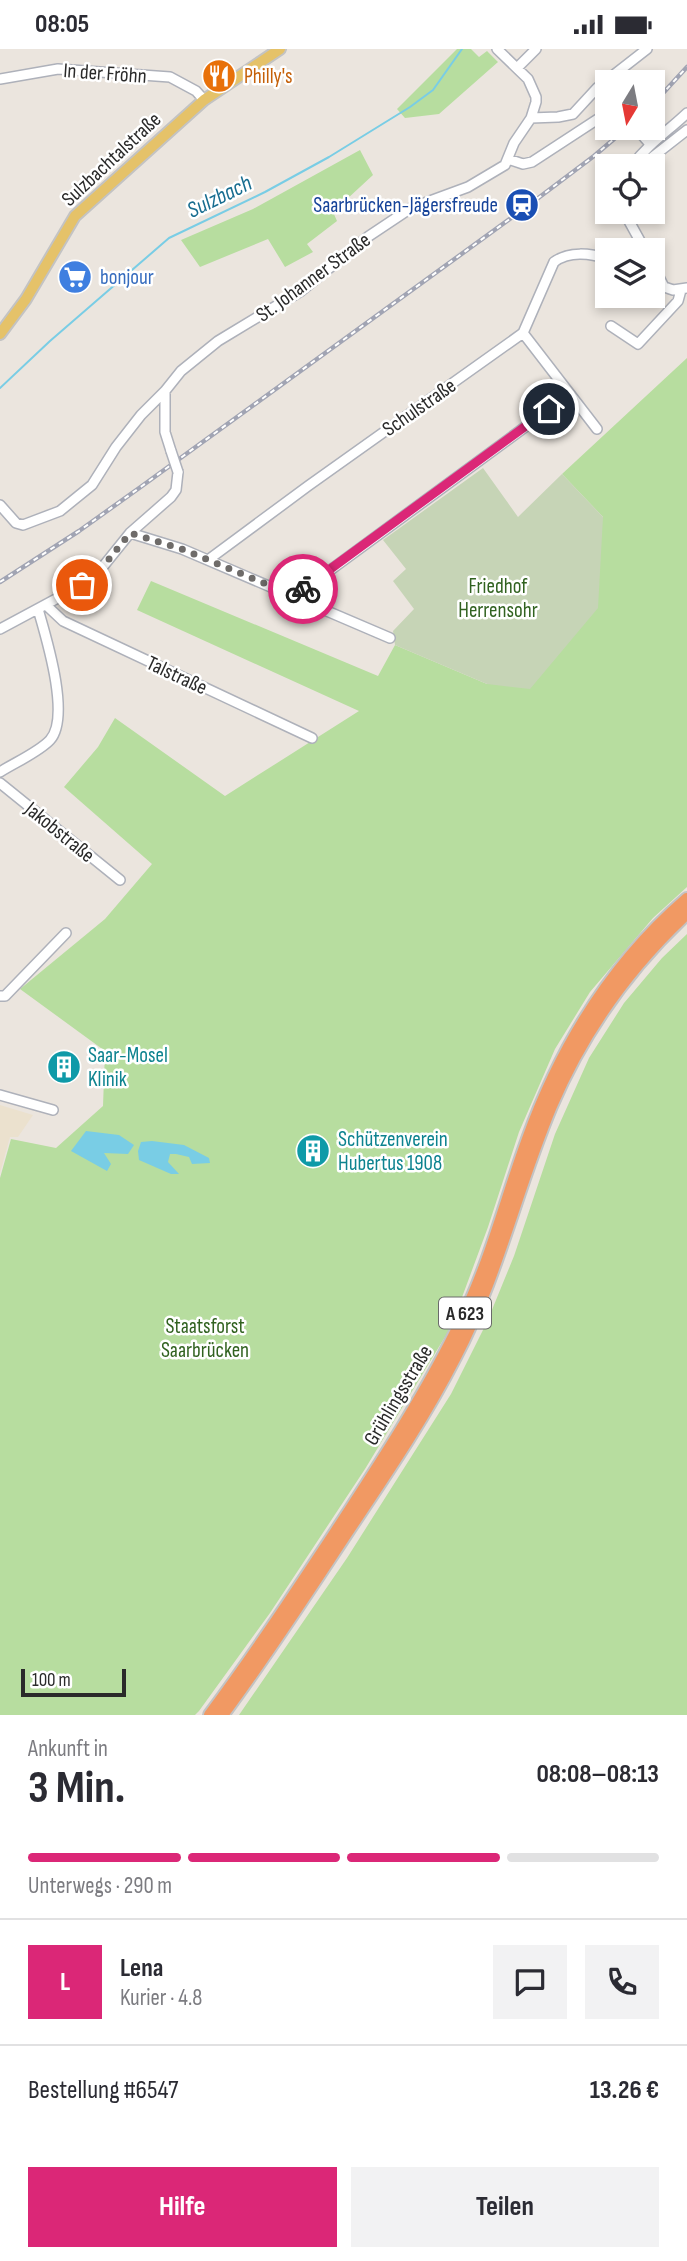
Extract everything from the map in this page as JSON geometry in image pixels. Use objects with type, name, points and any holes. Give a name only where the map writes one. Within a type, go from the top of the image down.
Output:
[{"type":"highway","name":"Grühlingsstraße","points":[[209,1715],[286,1607],[358,1498],[445,1355],[485,1266],[542,1102],[577,1031],[622,967],[687,899]]},
{"type":"highway","name":"A 623","points":[[222,1715],[367,1502],[455,1358],[493,1272],[551,1106],[587,1035],[630,974],[687,913]]},
{"type":"main road","name":"Sulzbachtalstraße","points":[[0,334],[26,299],[75,216],[204,100],[280,49]]},
{"type":"street","points":[[497,49],[528,79],[535,91],[536,102],[531,118],[573,114],[597,87],[647,49]]},
{"type":"street","points":[[517,68],[536,49]]},
{"type":"street","name":"In der Fröhn","points":[[0,79],[58,69],[170,77],[196,91],[204,100]]},
{"type":"street","points":[[639,154],[647,141],[662,137],[687,113]]},
{"type":"street","name":"St. Johanner Straße","points":[[0,505],[16,523],[23,525],[60,511],[92,485],[116,447],[181,371],[208,349],[301,291],[369,236],[411,208],[468,187],[498,171],[508,159],[514,143],[531,118]]},
{"type":"street","points":[[508,159],[523,165],[532,162],[595,121]]},
{"type":"street","points":[[656,154],[687,130]]},
{"type":"street","points":[[595,256],[564,255],[554,262],[523,333],[597,429]]},
{"type":"street","points":[[665,287],[673,291],[684,289]]},
{"type":"street","points":[[611,326],[638,344],[678,300],[684,289]]},
{"type":"street","name":"Schulstraße","points":[[208,560],[523,333]]},
{"type":"street","points":[[0,629],[82,585],[97,574],[130,533],[171,497],[176,489],[178,472],[165,432],[165,391]]},
{"type":"street","points":[[295,596],[570,394]]},
{"type":"street","points":[[130,533],[182,549],[390,638]]},
{"type":"street","points":[[0,772],[50,739],[59,724],[42,607]]},
{"type":"street","name":"Talstraße","points":[[42,607],[63,621],[312,738]]},
{"type":"street","name":"Jakobstraße","points":[[0,783],[120,880]]},
{"type":"street","points":[[0,996],[5,996],[66,933]]},
{"type":"street","points":[[0,1095],[53,1110]]},
{"type":"shaded area","points":[[0,1105],[33,1115],[18,1137],[10,1137],[0,1173]]},
{"type":"green space","points":[[457,49],[471,49],[479,57],[487,51],[498,62],[439,114],[405,118],[397,109]]},
{"type":"green space","points":[[360,150],[373,175],[333,212],[337,221],[307,244],[313,252],[285,267],[268,239],[200,267],[181,240],[253,209]]},
{"type":"green space","name":"Staatsforst Saarbrücken","points":[[687,358],[687,887],[653,918],[590,992],[555,1049],[519,1132],[451,1327],[365,1469],[270,1613],[199,1711],[195,1715],[0,1715],[0,1178],[11,1139],[56,1148],[103,1106],[105,1051],[20,989],[105,919],[152,864],[64,787],[98,747],[115,718],[225,796],[359,711],[137,610],[151,581],[378,676],[395,645],[487,684],[603,517],[562,474]]},
{"type":"green space","name":"Friedhof Herrensohr","points":[[483,468],[518,517],[562,474],[603,517],[598,608],[530,689],[487,684],[395,645],[393,631],[414,609],[393,581],[406,569],[383,540]]},
{"type":"green space","points":[[687,934],[687,1715],[239,1715],[347,1558],[451,1394],[487,1322],[514,1256],[555,1134],[589,1058],[624,1003],[662,958]]},
{"type":"water","points":[[86,1131],[119,1135],[134,1145],[128,1154],[104,1153],[111,1164],[107,1171],[71,1151]]},
{"type":"water","points":[[141,1142],[184,1145],[209,1158],[210,1163],[192,1164],[189,1157],[170,1154],[168,1162],[179,1174],[171,1174],[139,1160]]},
{"type":"waterway","name":"Sulzbach","points":[[0,388],[169,238],[265,192],[329,157],[410,107],[433,90],[462,49]]},
{"type":"railway","points":[[665,91],[687,67]]},
{"type":"railway","points":[[0,582],[142,486],[529,205],[613,140]]},
{"type":"way so far","points":[[82,585],[97,574],[130,533],[182,549],[295,596],[303,589]]},
{"type":"place","name":"Philly's","points":[[219,76]]},
{"type":"place","name":"Saarbrücken-Jägersfreude","points":[[522,205]]},
{"type":"place","name":"bonjour","points":[[75,277]]},
{"type":"place","name":"Saar-Mosel Klinik","points":[[64,1067]]},
{"type":"place","name":"Schützenverein Hubertus 1908","points":[[313,1151]]},
{"type":"route","points":[[303,589],[549,409]]}]
